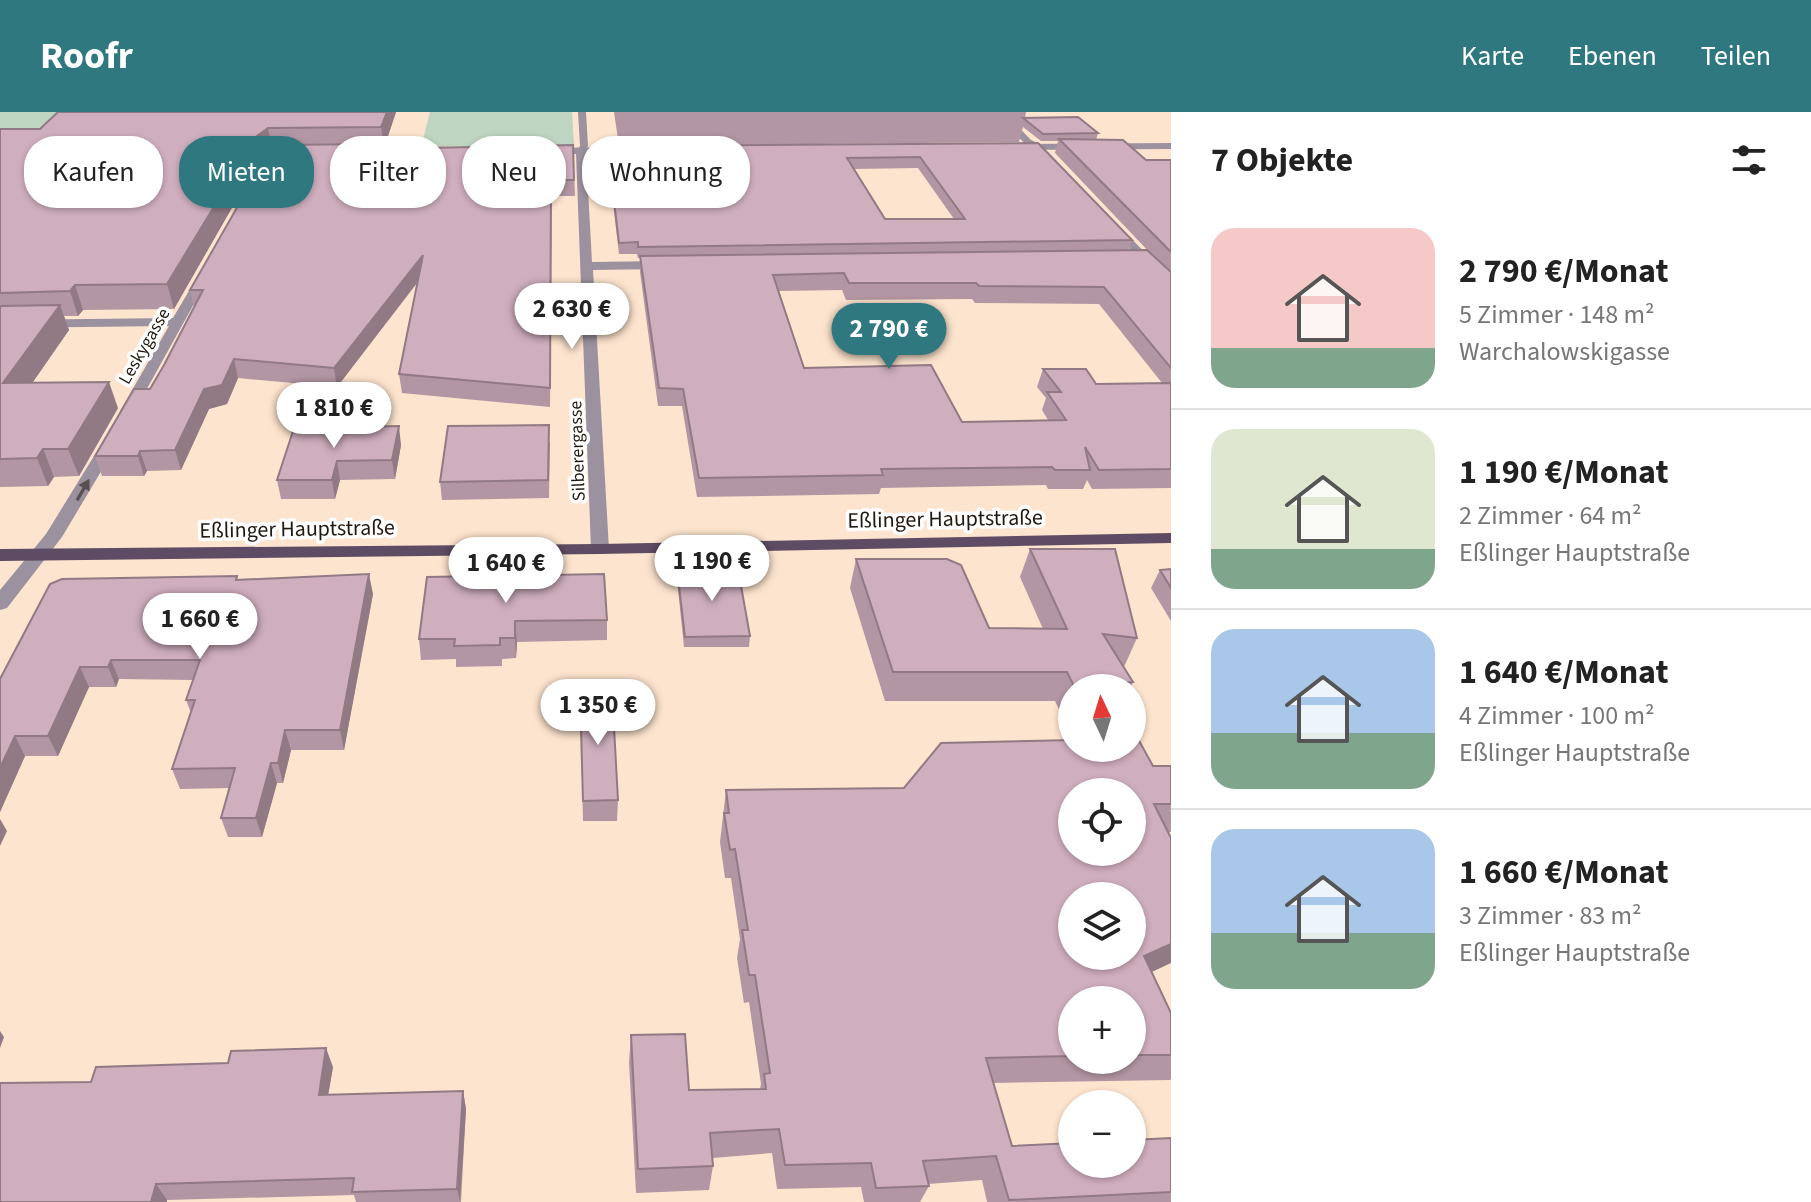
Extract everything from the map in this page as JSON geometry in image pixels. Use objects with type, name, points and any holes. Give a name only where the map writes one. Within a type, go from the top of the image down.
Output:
[{"type":"main road","name":"Eßlinger Hauptstraße","points":[[0,555],[600,549],[1171,538]]},
{"type":"street","points":[[996,147],[1171,146]]},
{"type":"street","points":[[1039,147],[1053,162]]},
{"type":"street","points":[[566,151],[581,151]]},
{"type":"street","name":"Silberergasse","points":[[581,151],[600,549]]},
{"type":"street","points":[[1104,216],[1138,260],[1171,286]]},
{"type":"street","name":"Leskygasse","points":[[0,604],[10,585],[40,555],[64,523],[214,257]]},
{"type":"street","points":[[588,266],[682,265]]},
{"type":"street","points":[[0,324],[179,322]]},
{"type":"lane","name":"Silberergasse","points":[[581,151],[584,146],[582,112]]},
{"type":"lane","points":[[1000,112],[1028,142],[1039,147]]},
{"type":"green space","points":[[0,112],[76,112],[49,136],[24,136],[24,146],[0,135]]},
{"type":"green space","points":[[430,112],[572,112],[574,145],[566,145],[566,136],[462,136],[462,146],[446,147],[446,136],[424,136]]},
{"type":"building","points":[[58,112],[387,112],[381,127],[268,128],[257,136],[179,136],[179,208],[213,208],[167,284],[75,285],[70,291],[0,293],[0,129],[40,129]]},
{"type":"building","points":[[1078,117],[1098,133],[1043,134],[1023,118]]},
{"type":"building","points":[[1059,139],[1123,140],[1146,160],[1171,160],[1171,252]]},
{"type":"building","points":[[1038,143],[1132,240],[638,247],[638,242],[619,243],[615,208],[750,208],[750,145]],"holes":[[[920,157],[965,219],[885,219],[847,158]]]},
{"type":"building","points":[[330,144],[330,208],[446,208],[446,148],[462,147],[462,208],[551,208],[550,388],[399,374],[423,255],[334,368],[234,359],[222,385],[204,389],[175,450],[140,451],[138,456],[95,456],[134,389],[150,389],[164,365],[203,290],[190,290],[237,208],[314,208],[314,145]]},
{"type":"building","points":[[566,145],[573,145],[574,180],[566,180]]},
{"type":"building","points":[[1147,250],[1171,272],[1171,368],[1104,287],[849,283],[844,273],[773,275],[804,368],[931,365],[962,422],[1066,420],[1047,392],[1061,392],[1043,369],[1086,369],[1096,384],[1171,383],[1171,469],[1099,470],[1085,447],[1090,470],[1055,470],[1052,467],[881,469],[883,475],[699,478],[683,389],[659,388],[640,256]]},
{"type":"building","points":[[60,305],[3,383],[109,382],[68,449],[43,449],[37,458],[0,459],[0,306]]},
{"type":"building","points":[[549,425],[548,480],[440,482],[448,426]]},
{"type":"building","points":[[399,426],[392,460],[337,461],[332,480],[277,480],[294,428]]},
{"type":"building","points":[[1030,549],[1115,549],[1137,638],[1103,634],[1128,674],[893,672],[856,559],[947,559],[961,565],[989,628],[1067,629]]},
{"type":"building","points":[[677,569],[738,569],[750,636],[685,637]]},
{"type":"building","points":[[1171,569],[1171,588],[1160,570]]},
{"type":"building","points":[[369,574],[340,730],[285,730],[278,763],[271,763],[256,818],[221,818],[235,768],[172,769],[195,700],[186,700],[200,660],[111,660],[108,667],[80,667],[48,736],[15,736],[0,768],[0,679],[50,584],[62,579],[237,576],[236,580]]},
{"type":"building","points":[[604,574],[607,620],[515,621],[515,638],[500,638],[500,645],[454,646],[455,639],[419,639],[427,577]]},
{"type":"building","points":[[612,691],[618,800],[583,801],[580,692]]},
{"type":"building","points":[[1058,740],[1058,762],[1146,762],[1146,753],[1153,766],[1171,766],[1171,804],[1154,804],[1171,838],[1171,944],[1146,955],[1146,882],[1058,882],[1058,970],[1146,970],[1146,960],[1171,1013],[1171,1055],[1146,1055],[1146,986],[1058,986],[1058,1056],[986,1058],[1012,1146],[1058,1144],[1058,1178],[1146,1178],[1146,1139],[1171,1138],[1171,1192],[1009,1200],[996,1156],[923,1161],[929,1186],[876,1188],[871,1163],[785,1165],[779,1129],[710,1133],[713,1166],[638,1169],[631,1035],[685,1034],[689,1090],[766,1089],[764,1074],[770,1073],[755,975],[749,975],[742,930],[748,930],[735,849],[730,850],[724,813],[729,813],[726,790],[904,788],[941,743]]},
{"type":"building","points":[[326,1048],[319,1095],[463,1091],[457,1189],[352,1192],[354,1178],[156,1184],[151,1202],[0,1202],[0,1083],[91,1082],[96,1067],[228,1063],[231,1051]]}]
